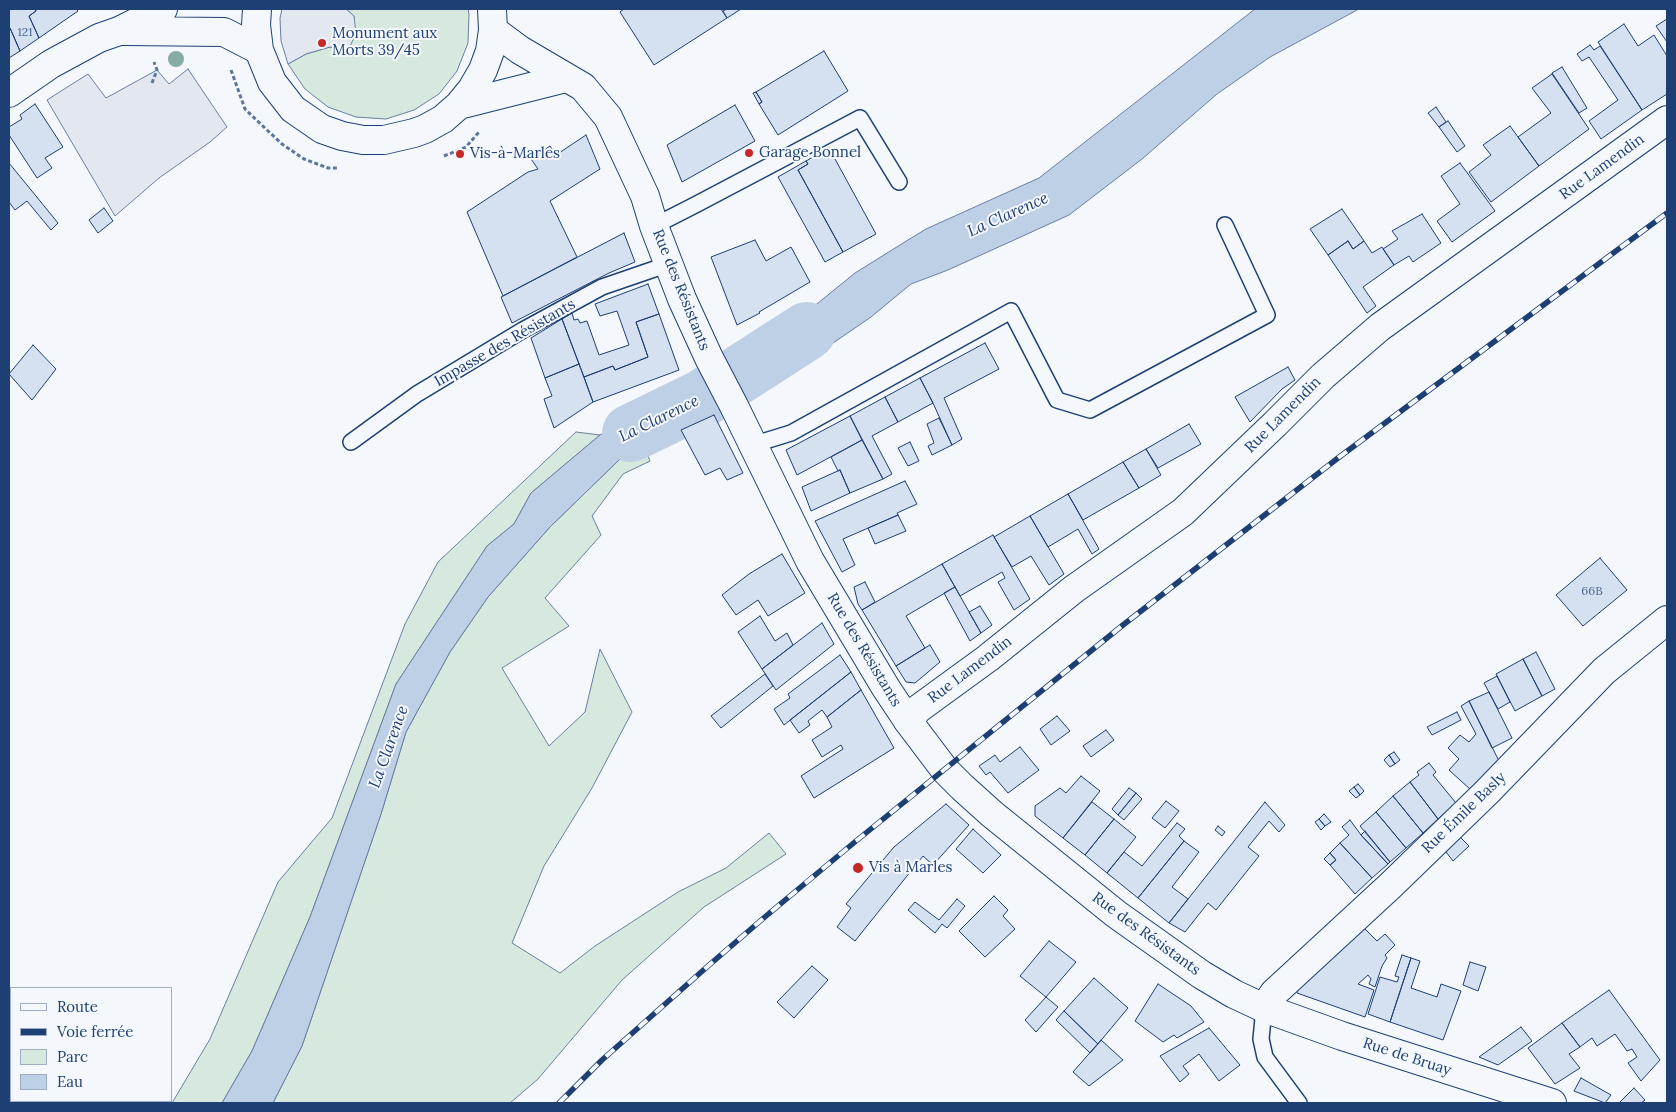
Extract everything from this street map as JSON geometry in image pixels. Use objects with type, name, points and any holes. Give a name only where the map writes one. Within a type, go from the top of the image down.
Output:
[{"type":"main road","points":[[9,92],[51,64],[99,38],[119,31],[162,9]]},
{"type":"main road","points":[[257,9],[256,25],[259,50],[272,82],[293,109],[322,128],[342,136],[363,140],[405,137],[443,119],[460,105],[483,70],[490,51],[492,20]]},
{"type":"main road","name":"Rue des Résistants","points":[[492,20],[520,50],[583,86],[608,117],[645,196],[654,226],[682,299],[709,358],[810,561],[886,688],[945,770],[1030,845],[1116,914],[1202,975],[1234,994],[1264,1008]]},
{"type":"main road","points":[[119,31],[193,30],[224,32],[259,50]]},
{"type":"main road","points":[[460,105],[566,78]]},
{"type":"main road","name":"Rue Lamendin","points":[[908,720],[918,709],[988,658],[1074,589],[1183,512],[1276,424],[1323,376],[1380,327],[1667,120]]},
{"type":"main road","name":"Rue Émile Basly","points":[[1264,1008],[1274,993],[1390,886],[1487,792],[1604,671],[1667,620]]},
{"type":"main road","name":"Rue de Bruay","points":[[1264,1008],[1342,1036],[1552,1103]]},
{"type":"lane","points":[[654,226],[860,118],[899,182]]},
{"type":"lane","points":[[752,445],[790,433],[1011,311],[1056,400],[1090,410],[1267,316],[1225,225]]},
{"type":"lane","name":"Impasse des Résistants","points":[[351,442],[417,394],[523,330],[602,287],[669,264]]},
{"type":"lane","points":[[1264,1008],[1261,1039],[1265,1057],[1298,1103]]},
{"type":"green space","points":[[346,9],[468,9],[468,43],[457,71],[439,94],[414,110],[386,119],[356,117],[328,107],[305,89],[288,64],[306,54],[330,47],[349,50],[354,16]]},
{"type":"green space","points":[[576,432],[600,435],[531,493],[514,524],[487,546],[396,684],[310,917],[252,1051],[222,1103],[172,1103],[210,1039],[278,882],[332,818],[405,624],[438,562]]},
{"type":"green space","points":[[643,443],[650,461],[623,474],[592,516],[601,535],[545,598],[569,626],[502,668],[549,746],[585,712],[600,649],[632,712],[592,788],[544,866],[512,943],[560,973],[595,946],[678,892],[726,868],[769,833],[786,854],[704,907],[622,980],[538,1079],[510,1103],[273,1103],[302,1046],[381,814],[406,732],[450,652],[488,597],[550,527],[622,457]]},
{"type":"green space","points":[[9,1038],[10,1102],[141,1103],[9,1103]]},
{"type":"shaded area","points":[[282,9],[346,9],[354,16],[356,34],[348,50],[330,47],[306,54],[288,64],[281,41],[280,18]]},
{"type":"shaded area","points":[[188,69],[227,127],[210,142],[159,178],[115,216],[47,100],[88,74],[106,98],[157,70],[169,84]]},
{"type":"water","points":[[1255,9],[1359,9],[1270,57],[1217,94],[1142,159],[1069,215],[948,270],[911,284],[871,317],[817,354],[751,394],[735,363],[754,355],[855,273],[926,229],[1039,178]]},
{"type":"water","points":[[699,389],[714,415],[681,430],[643,443],[622,457],[550,527],[488,597],[450,652],[406,732],[381,814],[302,1046],[273,1103],[222,1103],[252,1051],[310,917],[396,684],[487,546],[514,524],[531,493],[600,435]]},
{"type":"building","points":[[9,9],[35,9],[36,11],[29,16],[39,38],[20,51],[9,28]]},
{"type":"building","points":[[35,9],[76,9],[78,11],[39,38],[29,16],[36,11]]},
{"type":"building","points":[[624,9],[721,9],[727,18],[654,65],[620,12]]},
{"type":"building","points":[[727,9],[741,9],[727,18],[723,11]]},
{"type":"building","points":[[1667,19],[1667,42],[1656,26]]},
{"type":"building","points":[[1624,24],[1638,46],[1654,35],[1667,56],[1667,94],[1642,110],[1598,42]]},
{"type":"building","points":[[9,28],[20,51],[9,58]]},
{"type":"building","points":[[1590,45],[1594,50],[1600,46],[1642,110],[1601,139],[1589,121],[1618,100],[1589,57],[1582,61],[1577,54]]},
{"type":"building","points":[[824,51],[848,91],[778,135],[759,104],[762,102],[756,92]]},
{"type":"building","points":[[1562,67],[1587,108],[1579,113],[1552,73]]},
{"type":"building","points":[[1552,74],[1589,129],[1539,166],[1518,137],[1551,113],[1532,88]]},
{"type":"building","points":[[756,92],[762,102],[759,104],[753,93]]},
{"type":"building","points":[[35,104],[63,147],[45,158],[52,168],[37,178],[9,135],[9,127],[22,119],[20,115]]},
{"type":"building","points":[[735,105],[755,141],[682,182],[667,145]]},
{"type":"building","points":[[1436,107],[1446,122],[1439,127],[1428,113]]},
{"type":"building","points":[[1448,121],[1465,146],[1457,152],[1439,127]]},
{"type":"building","points":[[1510,126],[1539,166],[1491,202],[1469,172],[1491,155],[1483,145]]},
{"type":"building","points":[[586,135],[600,169],[550,201],[577,257],[503,296],[467,212],[528,172],[538,169],[531,159],[550,146],[556,155]]},
{"type":"building","points":[[829,148],[876,234],[843,252],[798,170],[808,164],[806,161]]},
{"type":"building","points":[[806,161],[808,164],[798,170],[843,252],[825,262],[778,177]]},
{"type":"building","points":[[9,163],[58,223],[51,230],[27,201],[15,210],[9,202]]},
{"type":"building","points":[[1460,163],[1495,211],[1452,242],[1437,221],[1460,204],[1441,176]]},
{"type":"building","points":[[104,208],[113,221],[98,233],[89,220]]},
{"type":"building","points":[[1342,209],[1364,241],[1353,249],[1348,241],[1328,255],[1310,229]]},
{"type":"building","points":[[1422,214],[1441,243],[1413,262],[1409,256],[1394,265],[1383,249],[1398,239],[1392,231]]},
{"type":"building","points":[[624,233],[635,262],[609,273],[512,323],[501,297]]},
{"type":"building","points":[[755,240],[766,261],[791,247],[810,282],[737,325],[711,257]]},
{"type":"building","points":[[1348,241],[1353,249],[1364,241],[1372,253],[1382,247],[1394,265],[1363,287],[1376,306],[1367,313],[1328,255]]},
{"type":"building","points":[[648,284],[659,314],[636,322],[648,357],[615,370],[613,366],[584,377],[562,319],[572,313],[574,320],[578,319],[580,323],[587,321],[599,355],[629,345],[617,311],[600,316],[595,304]]},
{"type":"building","points":[[659,314],[679,370],[593,402],[584,377],[613,366],[615,370],[648,357],[636,322]]},
{"type":"building","points":[[562,319],[579,364],[545,378],[531,338]]},
{"type":"building","points":[[985,343],[999,369],[944,398],[962,439],[952,445],[920,378]]},
{"type":"building","points":[[33,345],[56,369],[32,400],[9,374]]},
{"type":"building","points":[[579,364],[593,402],[554,428],[544,399],[552,396],[545,378]]},
{"type":"building","points":[[1288,367],[1295,380],[1282,389],[1250,422],[1235,397]]},
{"type":"building","points":[[920,378],[933,403],[898,422],[885,397]]},
{"type":"building","points":[[885,397],[898,422],[872,436],[892,474],[883,479],[850,416]]},
{"type":"building","points":[[714,415],[743,473],[727,480],[720,468],[705,475],[681,430]]},
{"type":"building","points":[[850,416],[862,440],[797,475],[786,450]]},
{"type":"building","points":[[939,418],[952,445],[932,455],[928,446],[934,443],[927,424]]},
{"type":"building","points":[[1189,424],[1201,444],[1158,468],[1146,449]]},
{"type":"building","points":[[862,440],[883,479],[850,493],[840,470],[838,471],[831,457]]},
{"type":"building","points":[[910,442],[919,461],[908,466],[898,448]]},
{"type":"building","points":[[1146,449],[1161,475],[1139,488],[1123,462]]},
{"type":"building","points":[[1123,462],[1139,488],[1083,520],[1068,494]]},
{"type":"building","points":[[840,470],[850,493],[811,511],[802,487]]},
{"type":"building","points":[[905,481],[917,504],[897,513],[898,515],[843,539],[855,565],[842,572],[815,521]]},
{"type":"building","points":[[1068,494],[1099,549],[1092,554],[1078,529],[1048,547],[1030,516]]},
{"type":"building","points":[[898,515],[906,531],[875,544],[868,528]]},
{"type":"building","points":[[1030,516],[1064,574],[1049,585],[1031,556],[1012,567],[994,537]]},
{"type":"building","points":[[993,535],[1030,599],[1014,610],[998,582],[1005,578],[1002,572],[960,596],[942,564]]},
{"type":"building","points":[[782,554],[805,593],[768,616],[758,600],[736,615],[722,595],[749,574]]},
{"type":"building","points":[[1600,558],[1627,590],[1583,626],[1556,595]]},
{"type":"building","points":[[942,564],[955,587],[906,616],[925,648],[896,666],[862,610]]},
{"type":"building","points":[[865,582],[875,602],[862,610],[858,604],[854,587]]},
{"type":"building","points":[[955,587],[981,633],[970,641],[944,593]]},
{"type":"building","points":[[980,606],[992,625],[981,633],[969,612]]},
{"type":"building","points":[[760,616],[775,641],[787,633],[793,645],[762,669],[738,632]]},
{"type":"building","points":[[822,623],[834,644],[776,690],[762,669]]},
{"type":"building","points":[[930,645],[940,662],[915,683],[906,682],[896,666]]},
{"type":"building","points":[[1536,652],[1555,689],[1542,696],[1523,659]]},
{"type":"building","points":[[840,655],[851,672],[784,725],[774,709],[790,698],[788,694]]},
{"type":"building","points":[[1523,659],[1542,696],[1515,711],[1496,674]]},
{"type":"building","points":[[851,672],[861,690],[827,717],[822,710],[808,721],[810,725],[799,733],[790,720]]},
{"type":"building","points":[[765,674],[773,686],[721,728],[711,716]]},
{"type":"building","points":[[1497,676],[1510,702],[1498,709],[1484,683]]},
{"type":"building","points":[[861,690],[894,748],[814,798],[801,776],[843,749],[841,745],[822,757],[812,740],[832,727],[827,717]]},
{"type":"building","points":[[1489,692],[1512,738],[1492,748],[1469,701]]},
{"type":"building","points":[[1469,701],[1499,761],[1471,790],[1449,770],[1459,759],[1448,748],[1460,735],[1469,742],[1476,734],[1461,706]]},
{"type":"building","points":[[1457,712],[1461,720],[1432,735],[1427,727]]},
{"type":"building","points":[[1057,716],[1070,731],[1051,745],[1040,729]]},
{"type":"building","points":[[1106,730],[1114,740],[1091,757],[1083,746]]},
{"type":"building","points":[[1020,747],[1039,770],[1008,793],[990,772],[986,775],[979,766],[995,755],[1000,762]]},
{"type":"building","points":[[1394,752],[1400,760],[1395,764],[1389,755]]},
{"type":"building","points":[[1389,755],[1395,764],[1390,767],[1384,760]]},
{"type":"building","points":[[1429,763],[1436,772],[1433,775],[1456,803],[1438,819],[1410,782],[1419,775],[1417,772]]},
{"type":"building","points":[[1081,776],[1100,791],[1063,838],[1035,816],[1035,806],[1060,788],[1066,793]]},
{"type":"building","points":[[1410,782],[1438,819],[1423,833],[1393,796]]},
{"type":"building","points":[[1358,784],[1364,791],[1360,795],[1354,787]]},
{"type":"building","points":[[1354,787],[1360,795],[1356,798],[1349,791]]},
{"type":"building","points":[[1129,788],[1136,793],[1118,815],[1112,809]]},
{"type":"building","points":[[1136,793],[1142,799],[1124,820],[1118,815]]},
{"type":"building","points":[[1393,796],[1423,833],[1406,848],[1376,812]]},
{"type":"building","points":[[1166,801],[1179,811],[1165,828],[1152,818]]},
{"type":"building","points":[[1092,802],[1114,819],[1085,855],[1063,838]]},
{"type":"building","points":[[1265,802],[1285,825],[1279,832],[1269,821],[1248,847],[1259,856],[1216,910],[1208,903],[1185,932],[1169,923]]},
{"type":"building","points":[[946,804],[969,825],[933,865],[923,856],[855,941],[837,927],[851,908],[846,904],[894,847]]},
{"type":"building","points":[[1376,812],[1406,848],[1390,862],[1360,826]]},
{"type":"building","points":[[1324,814],[1331,822],[1325,826],[1319,819]]},
{"type":"building","points":[[1114,819],[1136,837],[1107,873],[1085,855]]},
{"type":"building","points":[[1319,819],[1325,826],[1321,830],[1315,822]]},
{"type":"building","points":[[1350,820],[1388,864],[1372,878],[1340,843],[1349,835],[1342,827]]},
{"type":"building","points":[[1177,823],[1185,829],[1179,836],[1184,841],[1138,898],[1107,873],[1124,852],[1142,866]]},
{"type":"building","points":[[1218,826],[1225,832],[1222,836],[1215,830]]},
{"type":"building","points":[[973,829],[1001,855],[983,873],[956,849]]},
{"type":"building","points":[[1365,831],[1390,862],[1388,864],[1361,835]]},
{"type":"building","points":[[1458,835],[1469,846],[1453,861],[1443,848]]},
{"type":"building","points":[[1184,841],[1199,852],[1172,887],[1188,899],[1169,923],[1138,898]]},
{"type":"building","points":[[1340,843],[1372,878],[1355,894],[1330,865],[1336,860],[1330,853]]},
{"type":"building","points":[[1330,853],[1336,860],[1330,865],[1324,859]]},
{"type":"building","points":[[994,896],[1008,910],[1003,916],[1015,929],[985,957],[959,931]]},
{"type":"building","points":[[957,899],[965,906],[947,928],[942,924],[935,933],[908,910],[915,902],[939,920]]},
{"type":"building","points":[[1360,924],[1377,941],[1385,934],[1395,945],[1385,955],[1387,958],[1382,966],[1375,987],[1369,984],[1371,979],[1368,975],[1358,984],[1374,990],[1365,1017],[1297,993],[1296,984]]},
{"type":"building","points":[[1049,941],[1076,962],[1046,997],[1020,976]]},
{"type":"building","points":[[1402,955],[1411,958],[1390,1022],[1368,1014],[1380,977],[1397,982],[1399,977],[1395,976]]},
{"type":"building","points":[[1411,958],[1420,961],[1411,988],[1437,997],[1441,984],[1461,991],[1443,1040],[1390,1022]]},
{"type":"building","points":[[1470,962],[1486,967],[1478,991],[1463,985]]},
{"type":"building","points":[[812,966],[828,980],[794,1018],[777,1002]]},
{"type":"building","points":[[1094,978],[1128,1008],[1098,1044],[1064,1011]]},
{"type":"building","points":[[1158,984],[1191,1006],[1204,1022],[1177,1038],[1174,1035],[1163,1042],[1135,1021]]},
{"type":"building","points":[[1609,990],[1660,1060],[1641,1081],[1628,1063],[1637,1057],[1632,1049],[1627,1051],[1615,1034],[1597,1046],[1592,1038],[1580,1047],[1562,1023]]},
{"type":"building","points":[[1046,997],[1058,1007],[1036,1032],[1025,1020]]},
{"type":"building","points":[[1064,1011],[1098,1044],[1090,1053],[1056,1020]]},
{"type":"building","points":[[1562,1023],[1580,1047],[1569,1054],[1580,1068],[1555,1084],[1528,1048]]},
{"type":"building","points":[[1521,1027],[1532,1041],[1498,1065],[1479,1057]]},
{"type":"building","points":[[1209,1028],[1240,1065],[1219,1081],[1199,1054],[1183,1066],[1189,1074],[1180,1082],[1160,1056]]},
{"type":"building","points":[[1101,1040],[1123,1060],[1089,1086],[1073,1072]]},
{"type":"building","points":[[1581,1078],[1611,1095],[1605,1103],[1574,1091]]},
{"type":"building","points":[[1634,1088],[1645,1100],[1641,1103],[1619,1103]]},
{"type":"waterway","name":"La Clarence","points":[[631,433],[703,398],[807,331]]},
{"type":"railway","points":[[559,1103],[602,1060],[766,916],[1123,625],[1338,458],[1667,213]]},
{"type":"place","name":"Monument aux Morts 39/45","points":[[322,43]]},
{"type":"place","name":"Garage Bonnel","points":[[749,153]]},
{"type":"place","name":"Vis-à-Marles","points":[[460,154]]},
{"type":"place","name":"Vis à Marles","points":[[858,868]]}]
